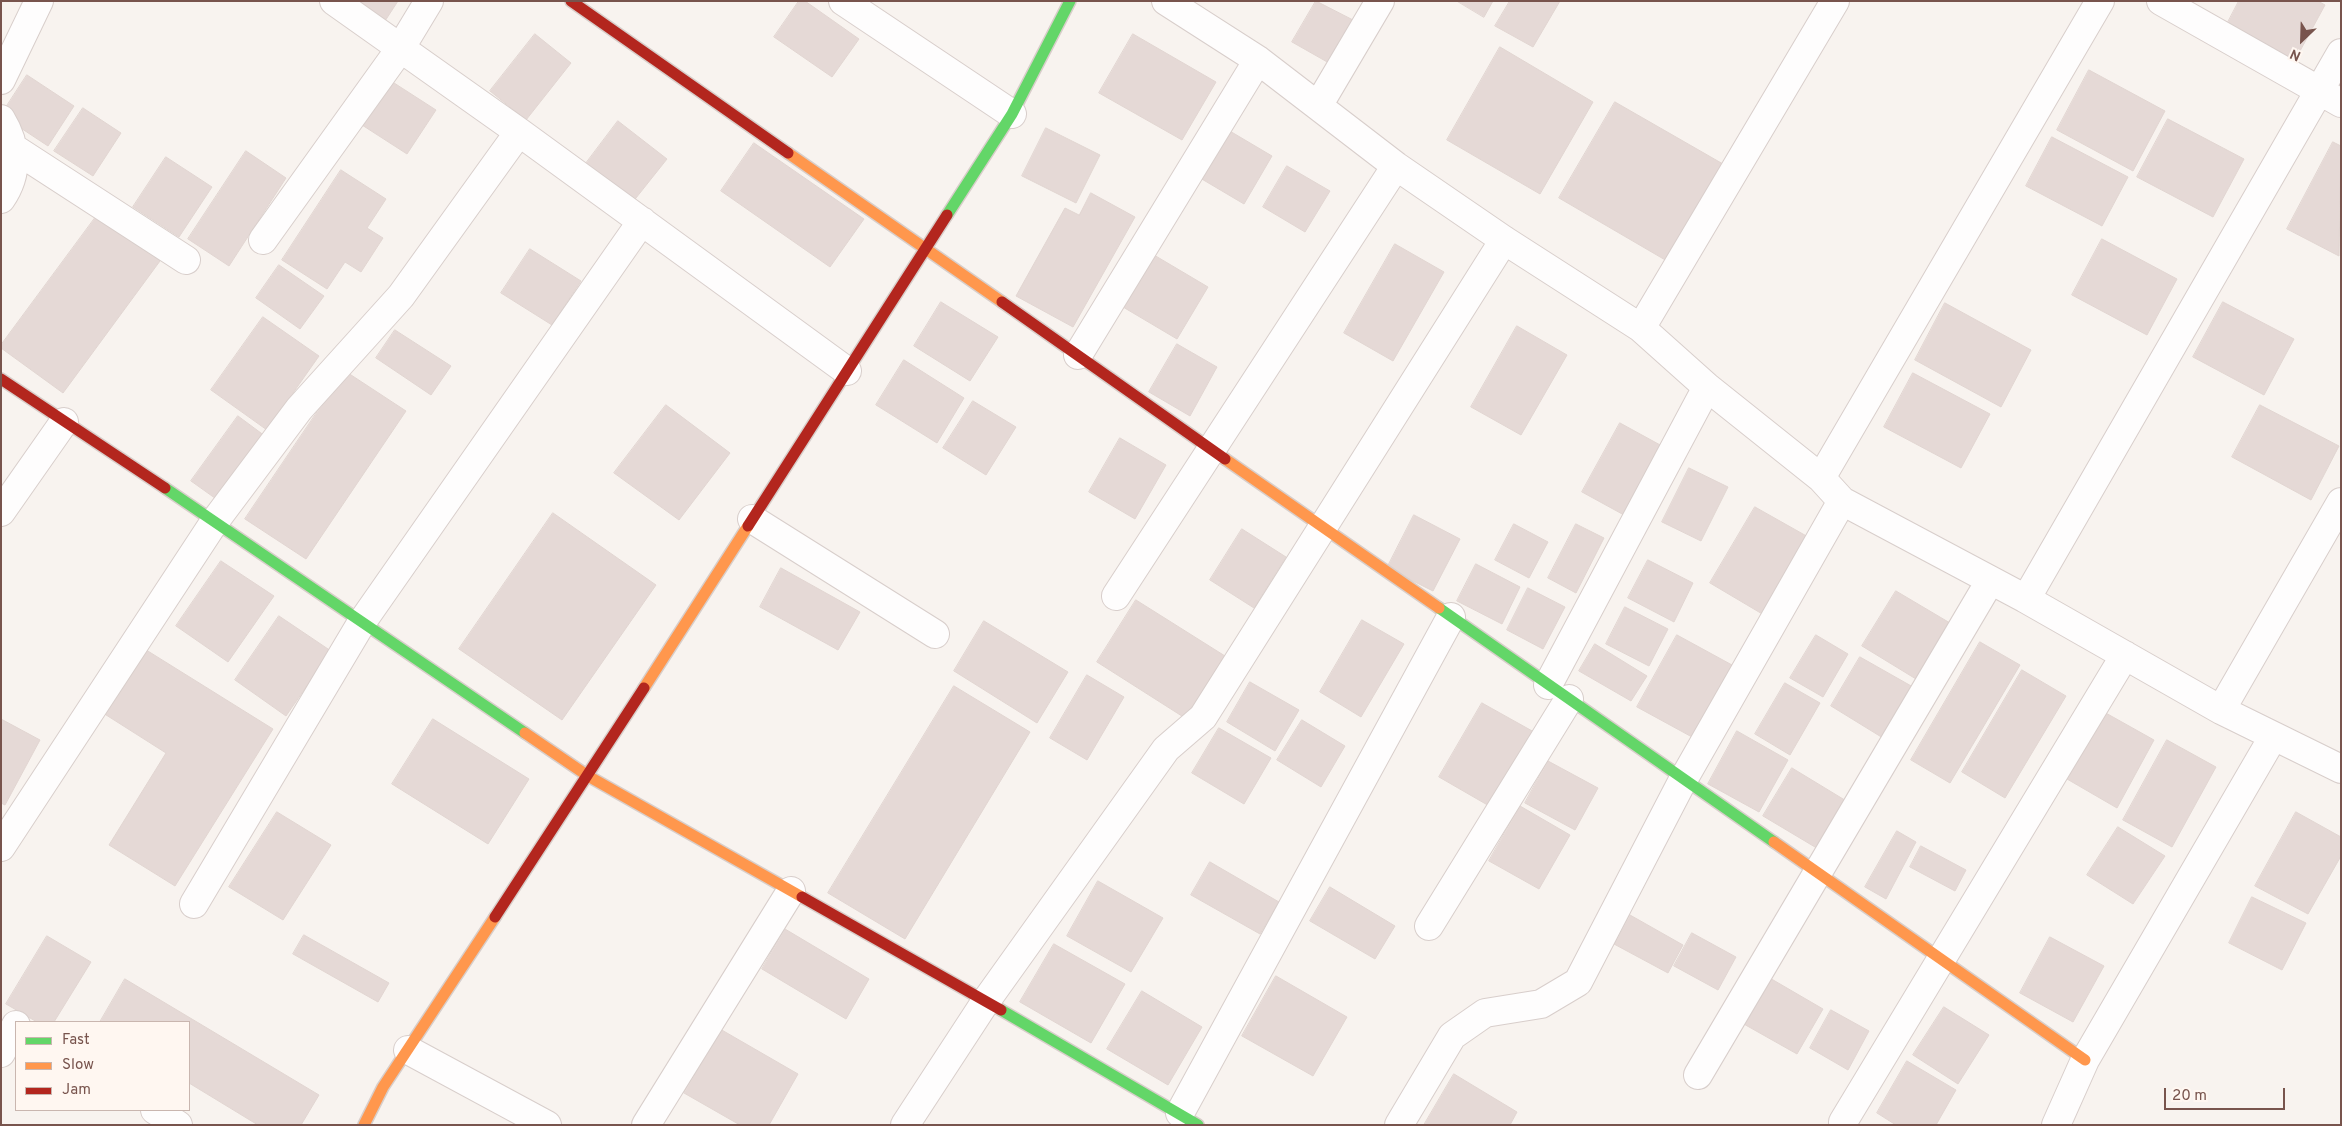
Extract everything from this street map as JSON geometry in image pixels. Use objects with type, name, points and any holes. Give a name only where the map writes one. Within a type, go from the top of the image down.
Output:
[{"type":"street","points":[[1,80],[39,1]]},
{"type":"street","points":[[334,1],[519,132],[847,371]]},
{"type":"street","points":[[263,240],[400,49],[429,1]]},
{"type":"street","points":[[571,1],[2085,1060]]},
{"type":"street","points":[[843,1],[1012,114]]},
{"type":"street","points":[[364,1125],[384,1087],[588,776],[1012,114],[1070,1]]},
{"type":"street","points":[[1166,1],[1258,60],[1396,166],[1504,240],[1642,328],[1707,387],[1821,478],[1842,501],[2026,599],[2221,710],[2341,769]]},
{"type":"street","points":[[1318,106],[1380,1]]},
{"type":"street","points":[[1642,328],[1834,1]]},
{"type":"street","points":[[1821,478],[2100,1]]},
{"type":"street","points":[[2161,1],[2330,97]]},
{"type":"street","points":[[2026,599],[2330,97],[2341,53]]},
{"type":"street","points":[[1078,356],[1258,60]]},
{"type":"street","points":[[1,119],[10,133],[7,144],[16,161],[7,190],[1,199]]},
{"type":"street","points":[[1,847],[216,521],[299,409],[401,296],[519,132]]},
{"type":"street","points":[[7,144],[186,260]]},
{"type":"street","points":[[1116,596],[1396,166]]},
{"type":"street","points":[[194,904],[362,622],[642,221]]},
{"type":"street","points":[[905,1125],[986,1001],[1166,749],[1203,717],[1504,240]]},
{"type":"street","points":[[1,379],[216,521],[588,776],[986,1001],[1189,1119],[1451,617]]},
{"type":"street","points":[[1429,926],[1558,692],[1707,387]]},
{"type":"street","points":[[1,512],[64,422]]},
{"type":"street","points":[[1399,1125],[1452,1036],[1485,1013],[1541,1004],[1578,982],[1683,780],[1842,501]]},
{"type":"street","points":[[2221,710],[2341,502]]},
{"type":"street","points":[[752,519],[935,634]]},
{"type":"street","points":[[1698,1075],[1990,581]]},
{"type":"street","points":[[1843,1122],[2125,655]]},
{"type":"street","points":[[2056,1125],[2085,1060],[2273,737]]},
{"type":"street","points":[[646,1125],[791,891]]},
{"type":"street","points":[[1,1015],[15,1023]]},
{"type":"street","points":[[1,1053],[15,1026]]},
{"type":"street","points":[[408,1050],[547,1125]]},
{"type":"street","points":[[157,1111],[178,1125]]},
{"type":"building","points":[[356,1],[398,1],[385,21]]},
{"type":"building","points":[[799,1],[805,1],[859,39],[832,77],[774,37]]},
{"type":"building","points":[[1316,1],[1353,20],[1329,63],[1292,42]]},
{"type":"building","points":[[1457,1],[1493,1],[1484,17]]},
{"type":"building","points":[[1510,1],[1560,1],[1533,47],[1495,26]]},
{"type":"building","points":[[2239,1],[2318,1],[2325,5],[2294,62],[2226,26]]},
{"type":"building","points":[[535,34],[571,63],[526,120],[490,91]]},
{"type":"building","points":[[1133,34],[1216,82],[1182,140],[1099,93]]},
{"type":"building","points":[[1500,47],[1593,102],[1540,194],[1447,140]]},
{"type":"building","points":[[2089,70],[2165,111],[2133,171],[2057,130]]},
{"type":"building","points":[[27,75],[74,106],[48,146],[1,115]]},
{"type":"building","points":[[391,81],[436,110],[407,154],[362,125]]},
{"type":"building","points":[[1615,102],[1723,164],[1667,261],[1559,198]]},
{"type":"building","points":[[83,108],[121,133],[93,176],[54,151]]},
{"type":"building","points":[[2168,119],[2244,159],[2213,217],[2137,177]]},
{"type":"building","points":[[618,121],[667,159],[632,203],[584,166]]},
{"type":"building","points":[[1223,127],[1272,156],[1244,204],[1195,175]]},
{"type":"building","points":[[1046,128],[1100,155],[1076,203],[1022,176]]},
{"type":"building","points":[[2052,137],[2128,177],[2102,226],[2026,186]]},
{"type":"building","points":[[2333,142],[2341,146],[2339,256],[2287,229]]},
{"type":"building","points":[[754,143],[864,219],[830,267],[721,191]]},
{"type":"building","points":[[246,151],[286,178],[229,266],[188,239]]},
{"type":"building","points":[[166,157],[212,187],[179,237],[133,207]]},
{"type":"building","points":[[1287,166],[1330,191],[1305,232],[1263,207]]},
{"type":"building","points":[[341,170],[386,199],[367,228],[383,238],[361,272],[345,262],[327,289],[282,260]]},
{"type":"building","points":[[1091,193],[1135,217],[1073,327],[1016,296],[1065,208],[1079,215]]},
{"type":"building","points":[[98,214],[160,261],[63,393],[1,348],[1,345]]},
{"type":"building","points":[[2102,239],[2177,279],[2147,335],[2072,295]]},
{"type":"building","points":[[1395,244],[1444,272],[1393,361],[1344,333]]},
{"type":"building","points":[[530,249],[581,281],[552,325],[501,293]]},
{"type":"building","points":[[1154,255],[1208,287],[1177,339],[1123,307]]},
{"type":"building","points":[[279,265],[324,296],[300,329],[256,298]]},
{"type":"building","points":[[941,302],[998,337],[970,381],[914,346]]},
{"type":"building","points":[[2223,302],[2294,339],[2264,395],[2193,357]]},
{"type":"building","points":[[1945,303],[2031,350],[2001,407],[1915,360]]},
{"type":"building","points":[[263,317],[319,356],[267,430],[211,390]]},
{"type":"building","points":[[1517,326],[1567,355],[1521,435],[1471,407]]},
{"type":"building","points":[[395,330],[451,366],[431,395],[376,358]]},
{"type":"building","points":[[1177,344],[1217,367],[1190,416],[1149,392]]},
{"type":"building","points":[[904,360],[964,398],[937,443],[876,405]]},
{"type":"building","points":[[345,371],[406,411],[306,559],[245,519]]},
{"type":"building","points":[[1913,373],[1990,414],[1961,468],[1884,427]]},
{"type":"building","points":[[973,401],[1016,427],[986,475],[943,448]]},
{"type":"building","points":[[666,405],[730,453],[679,520],[614,473]]},
{"type":"building","points":[[2260,405],[2339,446],[2311,500],[2232,457]]},
{"type":"building","points":[[238,416],[265,436],[219,501],[191,481]]},
{"type":"building","points":[[1620,423],[1662,446],[1624,515],[1582,492]]},
{"type":"building","points":[[1120,438],[1166,465],[1135,519],[1089,492]]},
{"type":"building","points":[[1689,468],[1728,487],[1701,541],[1662,522]]},
{"type":"building","points":[[1755,507],[1810,538],[1764,615],[1710,583]]},
{"type":"building","points":[[553,513],[656,585],[562,720],[459,649]]},
{"type":"building","points":[[1414,515],[1460,539],[1433,591],[1387,568]]},
{"type":"building","points":[[1514,524],[1548,542],[1529,578],[1495,560]]},
{"type":"building","points":[[1576,524],[1604,538],[1576,593],[1548,578]]},
{"type":"building","points":[[1242,529],[1286,557],[1254,608],[1210,580]]},
{"type":"building","points":[[1648,560],[1693,583],[1674,622],[1628,598]]},
{"type":"building","points":[[221,561],[274,596],[228,662],[176,626]]},
{"type":"building","points":[[1476,564],[1520,587],[1502,624],[1457,601]]},
{"type":"building","points":[[781,568],[860,612],[838,650],[760,607]]},
{"type":"building","points":[[1528,588],[1565,607],[1543,649],[1507,630]]},
{"type":"building","points":[[1896,591],[1950,623],[1916,679],[1862,646]]},
{"type":"building","points":[[1136,600],[1225,656],[1185,718],[1097,662]]},
{"type":"building","points":[[1625,607],[1668,629],[1649,666],[1606,644]]},
{"type":"building","points":[[279,616],[331,651],[286,716],[235,680]]},
{"type":"building","points":[[1362,620],[1404,644],[1361,717],[1320,692]]},
{"type":"building","points":[[984,621],[1068,672],[1037,723],[954,671]]},
{"type":"building","points":[[1677,635],[1732,665],[1692,737],[1637,707]]},
{"type":"building","points":[[1816,635],[1848,654],[1823,697],[1790,678]]},
{"type":"building","points":[[1980,642],[2020,665],[1950,783],[1911,760]]},
{"type":"building","points":[[1595,644],[1647,676],[1631,701],[1579,671]]},
{"type":"building","points":[[143,648],[273,729],[175,886],[109,845],[166,753],[103,713]]},
{"type":"building","points":[[1860,657],[1913,687],[1883,738],[1831,706]]},
{"type":"building","points":[[2022,670],[2066,696],[2005,798],[1962,772]]},
{"type":"building","points":[[1087,675],[1124,697],[1087,760],[1050,738]]},
{"type":"building","points":[[1250,682],[1299,710],[1275,751],[1227,722]]},
{"type":"building","points":[[1785,683],[1820,703],[1790,755],[1755,734]]},
{"type":"building","points":[[954,686],[1030,732],[905,939],[828,893]]},
{"type":"building","points":[[1482,703],[1534,732],[1491,807],[1439,777]]},
{"type":"building","points":[[2104,712],[2154,740],[2117,808],[2067,779]]},
{"type":"building","points":[[1,719],[40,740],[5,805],[1,803]]},
{"type":"building","points":[[433,719],[529,779],[488,844],[392,784]]},
{"type":"building","points":[[1302,720],[1345,746],[1321,787],[1277,760]]},
{"type":"building","points":[[1219,728],[1271,758],[1244,804],[1192,773]]},
{"type":"building","points":[[1737,731],[1788,760],[1759,812],[1708,784]]},
{"type":"building","points":[[2167,740],[2216,767],[2172,847],[2123,820]]},
{"type":"building","points":[[1548,761],[1598,788],[1575,830],[1525,803]]},
{"type":"building","points":[[1792,768],[1848,802],[1820,850],[1763,816]]},
{"type":"building","points":[[1520,806],[1570,835],[1539,889],[1489,861]]},
{"type":"building","points":[[277,812],[331,845],[283,920],[229,887]]},
{"type":"building","points":[[2296,812],[2341,837],[2341,856],[2308,914],[2255,886]]},
{"type":"building","points":[[2118,827],[2165,856],[2133,904],[2087,875]]},
{"type":"building","points":[[1897,831],[1916,842],[1886,899],[1865,887]]},
{"type":"building","points":[[1921,846],[1966,870],[1955,891],[1910,867]]},
{"type":"building","points":[[1210,862],[1279,902],[1260,934],[1191,895]]},
{"type":"building","points":[[1098,881],[1163,918],[1131,972],[1067,936]]},
{"type":"building","points":[[1330,887],[1395,926],[1375,959],[1310,921]]},
{"type":"building","points":[[2252,897],[2306,923],[2282,970],[2229,943]]},
{"type":"building","points":[[1630,915],[1683,945],[1668,973],[1614,944]]},
{"type":"building","points":[[785,929],[869,979],[846,1019],[762,969]]},
{"type":"building","points":[[1692,933],[1736,957],[1718,990],[1674,966]]},
{"type":"building","points":[[304,935],[389,983],[378,1002],[293,954]]},
{"type":"building","points":[[47,936],[91,962],[55,1021],[35,1021],[6,1004]]},
{"type":"building","points":[[2050,937],[2104,966],[2073,1022],[2020,993]]},
{"type":"building","points":[[1054,944],[1125,984],[1091,1043],[1020,1002]]},
{"type":"building","points":[[1276,976],[1347,1017],[1313,1076],[1242,1036]]},
{"type":"building","points":[[1768,977],[1823,1009],[1797,1054],[1742,1023]]},
{"type":"building","points":[[125,979],[319,1095],[301,1125],[258,1125],[190,1084],[190,1021],[101,1021]]},
{"type":"building","points":[[1142,991],[1202,1027],[1168,1085],[1107,1049]]},
{"type":"building","points":[[1944,1007],[1989,1035],[1958,1084],[1913,1055]]},
{"type":"building","points":[[1831,1010],[1869,1031],[1848,1070],[1810,1048]]},
{"type":"building","points":[[720,1029],[798,1074],[769,1125],[740,1125],[684,1093]]},
{"type":"building","points":[[1907,1061],[1956,1090],[1936,1125],[1896,1125],[1877,1113]]},
{"type":"building","points":[[1454,1074],[1517,1112],[1510,1125],[1424,1125]]},
{"type":"traffic: fast","points":[[947,215],[1012,114],[1070,1]]},
{"type":"traffic: fast","points":[[165,488],[525,733]]},
{"type":"traffic: fast","points":[[1439,608],[1774,842]]},
{"type":"traffic: fast","points":[[1001,1010],[1198,1125]]},
{"type":"traffic: slow","points":[[788,153],[1002,302]]},
{"type":"traffic: slow","points":[[1225,459],[1439,608]]},
{"type":"traffic: slow","points":[[644,688],[748,526]]},
{"type":"traffic: slow","points":[[525,733],[588,776],[802,897]]},
{"type":"traffic: slow","points":[[1774,842],[2085,1060]]},
{"type":"traffic: slow","points":[[364,1125],[383,1087],[495,917]]},
{"type":"traffic: jam","points":[[571,1],[788,153]]},
{"type":"traffic: jam","points":[[748,526],[947,215]]},
{"type":"traffic: jam","points":[[1002,302],[1225,459]]},
{"type":"traffic: jam","points":[[1,379],[165,488]]},
{"type":"traffic: jam","points":[[495,917],[644,688]]},
{"type":"traffic: jam","points":[[802,897],[1001,1010]]}]
